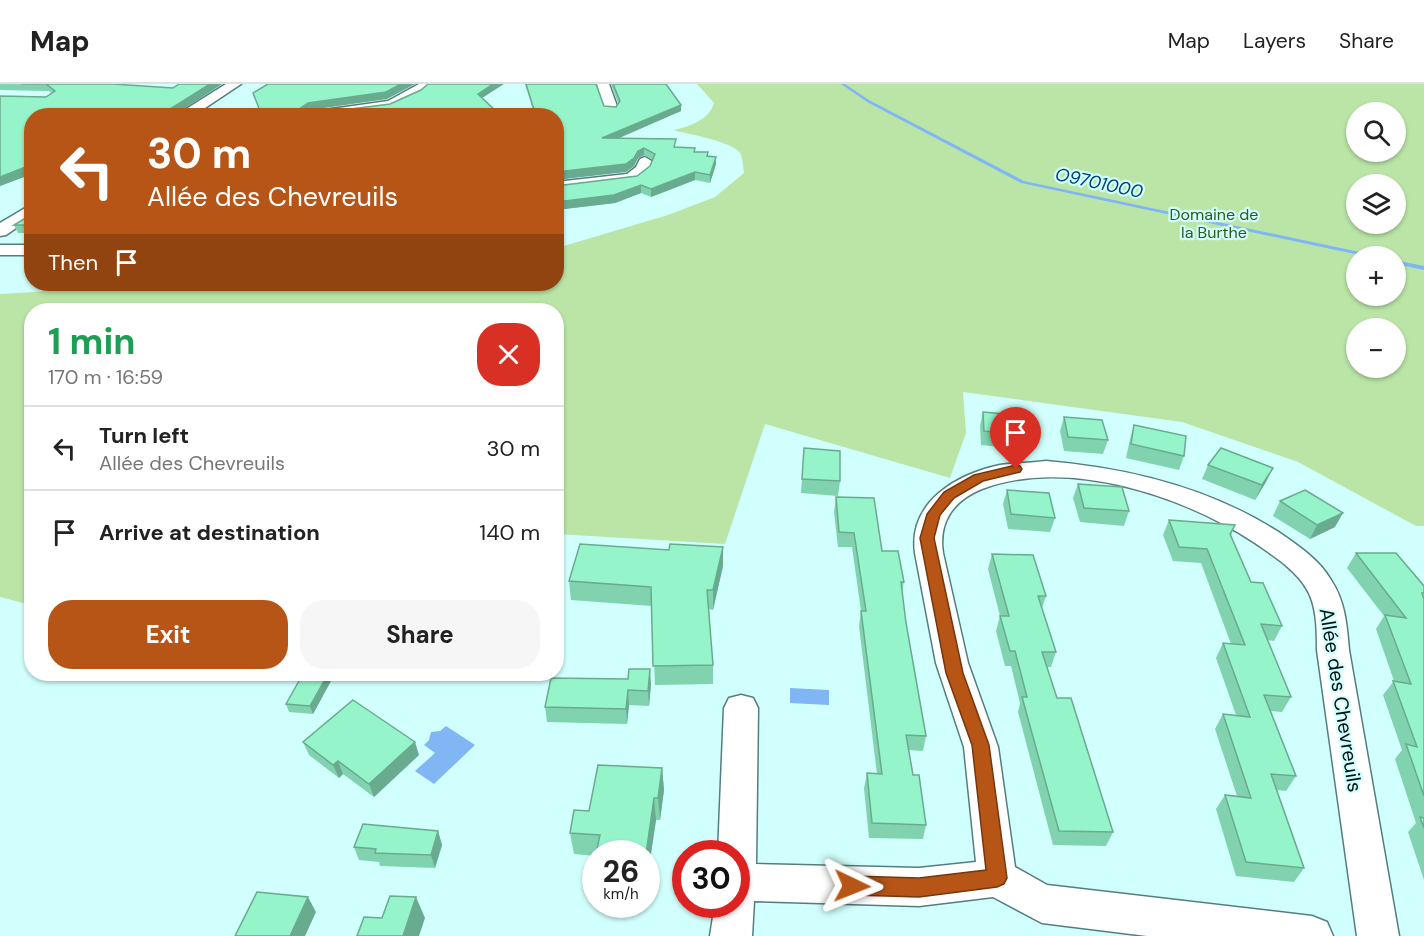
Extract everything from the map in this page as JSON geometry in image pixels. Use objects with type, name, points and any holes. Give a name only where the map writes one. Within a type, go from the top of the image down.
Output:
[{"type":"street","points":[[195,108],[235,84]]},
{"type":"street","points":[[370,108],[392,105],[428,84]]},
{"type":"street","points":[[603,84],[611,109]]},
{"type":"street","points":[[392,105],[395,108]]},
{"type":"street","points":[[564,186],[631,178],[643,169],[645,162]]},
{"type":"street","points":[[0,231],[24,214]]},
{"type":"street","points":[[0,250],[24,250]]},
{"type":"street","name":"Allée des Chevreuils","points":[[997,878],[980,745],[954,673],[927,538],[934,514],[949,495],[979,478],[1016,469],[1079,471],[1120,477],[1163,488],[1244,524],[1283,549],[1315,577],[1331,611],[1333,650],[1378,936]]},
{"type":"street","points":[[738,840],[741,708]]},
{"type":"street","points":[[750,882],[919,887],[997,878],[1042,904],[1312,936]]},
{"type":"street","points":[[731,936],[733,918]]},
{"type":"green space","name":"Domaine de la Burthe","points":[[697,84],[1424,84],[1424,526],[1416,526],[1298,462],[1182,422],[963,392],[966,433],[950,478],[765,424],[725,544],[564,534],[564,303],[24,303],[24,603],[0,597],[0,294],[50,291],[564,291],[564,246],[668,215],[715,197],[744,173],[741,155],[735,149],[719,142],[673,130],[692,125],[708,114],[714,103]]},
{"type":"water","points":[[790,688],[829,690],[829,705],[790,703]]},
{"type":"water","points":[[446,726],[475,745],[434,784],[415,771],[435,753],[424,745],[429,740],[431,732],[440,731]]},
{"type":"building","points":[[46,84],[113,84],[173,88],[179,84],[210,84],[172,108],[24,108],[24,168],[0,177],[0,96],[46,97],[55,91]]},
{"type":"building","points":[[268,84],[401,84],[386,92],[308,103],[300,108],[259,108],[253,93]]},
{"type":"building","points":[[428,84],[493,84],[478,94],[493,108],[359,108],[390,104],[421,90]]},
{"type":"building","points":[[526,84],[596,84],[604,106],[616,107],[620,101],[613,84],[666,84],[681,105],[602,138],[676,139],[674,147],[695,148],[694,152],[708,152],[707,156],[716,157],[710,175],[695,172],[651,189],[641,185],[614,195],[564,201],[564,185],[637,176],[650,166],[655,154],[644,148],[626,164],[564,171],[564,108],[534,108]]},
{"type":"building","points":[[24,219],[24,225],[14,225]]},
{"type":"building","points":[[983,412],[1031,416],[1035,436],[984,431]]},
{"type":"building","points":[[1064,417],[1102,420],[1108,440],[1068,437]]},
{"type":"building","points":[[1134,425],[1186,436],[1184,456],[1131,444]]},
{"type":"building","points":[[804,448],[840,451],[840,481],[802,479]]},
{"type":"building","points":[[1221,448],[1273,468],[1262,485],[1208,465]]},
{"type":"building","points":[[1078,484],[1122,487],[1129,511],[1084,508]]},
{"type":"building","points":[[1007,490],[1049,493],[1055,518],[1011,514]]},
{"type":"building","points":[[1305,490],[1343,513],[1317,525],[1280,501]]},
{"type":"building","points":[[836,497],[874,498],[882,551],[898,551],[904,582],[901,582],[906,623],[926,736],[906,735],[913,775],[919,775],[926,825],[872,823],[867,773],[882,774],[861,611],[866,611],[854,533],[839,532]]},
{"type":"building","points":[[1169,520],[1235,525],[1230,534],[1251,582],[1263,583],[1282,626],[1261,624],[1291,697],[1264,695],[1296,776],[1271,774],[1304,868],[1246,862],[1225,795],[1251,798],[1223,714],[1250,717],[1223,643],[1245,645],[1207,549],[1179,547]]},
{"type":"building","points":[[580,544],[669,550],[670,544],[723,547],[713,590],[707,590],[713,665],[653,666],[651,587],[569,581]]},
{"type":"building","points":[[1356,553],[1396,553],[1424,586],[1424,593],[1422,593],[1424,599],[1424,796],[1406,744],[1417,747],[1393,681],[1411,684],[1385,615],[1406,618]]},
{"type":"building","points":[[992,554],[1033,555],[1046,596],[1038,596],[1056,652],[1042,652],[1057,698],[1071,698],[1113,832],[1059,831],[1022,697],[1027,697],[1015,651],[1010,651],[1000,616],[1009,616]]},
{"type":"building","points":[[629,669],[650,669],[648,691],[628,690],[626,709],[545,707],[550,681],[564,681],[564,678],[628,679]]},
{"type":"building","points":[[299,681],[324,681],[310,706],[286,704]]},
{"type":"building","points":[[353,700],[415,742],[369,784],[338,761],[333,765],[303,742]]},
{"type":"building","points":[[598,765],[662,768],[658,798],[654,798],[648,840],[599,840],[600,835],[570,833],[574,810],[589,811]]},
{"type":"building","points":[[363,824],[438,831],[431,855],[375,853],[376,849],[354,847]]},
{"type":"building","points":[[257,892],[308,897],[290,936],[235,936]]},
{"type":"building","points":[[390,896],[416,897],[403,936],[357,936],[364,917],[382,918]]},
{"type":"waterway","name":"O9701000","points":[[843,84],[868,101],[1023,182],[1346,251]]},
{"type":"waterway","name":"O9701000","points":[[1406,264],[1424,268]]},
{"type":"route","points":[[852,886],[919,887],[997,878],[980,745],[954,673],[927,538],[934,514],[949,495],[979,478],[1016,469]]}]
